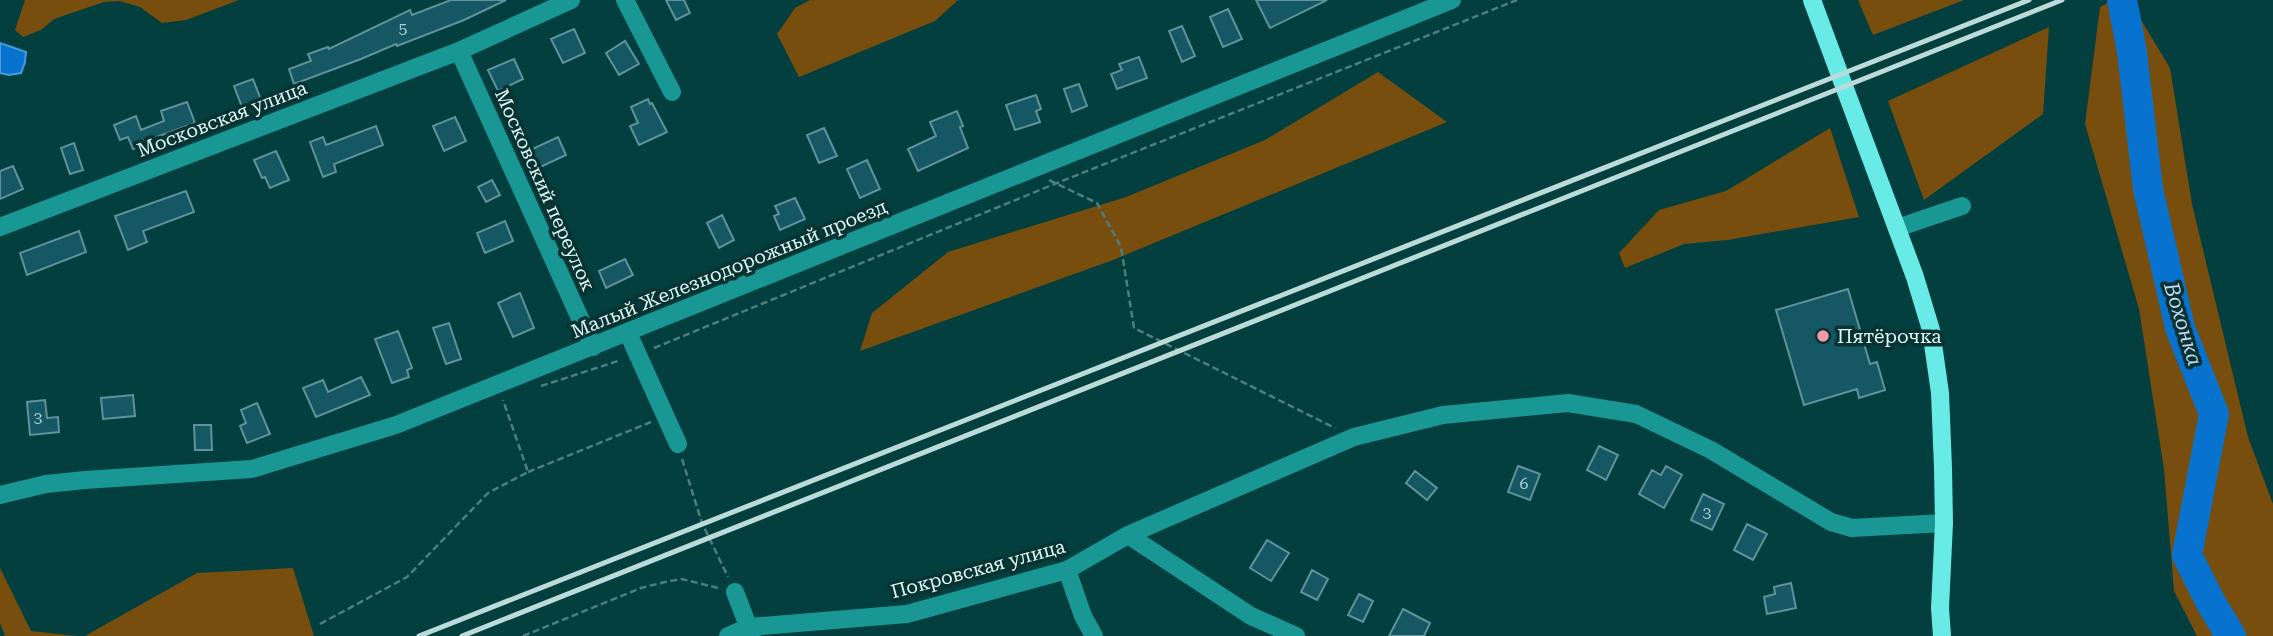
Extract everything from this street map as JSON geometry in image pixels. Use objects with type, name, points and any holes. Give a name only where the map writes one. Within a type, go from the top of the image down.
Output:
[{"type":"main road","points":[[1812,0],[1897,228],[1931,330],[1940,393],[1944,523],[1940,608],[1942,636]]},
{"type":"street","name":"Московская улица","points":[[0,227],[459,51],[571,0]]},
{"type":"street","points":[[625,0],[672,92]]},
{"type":"street","name":"Малый Железнодорожный проезд","points":[[0,495],[46,484],[252,468],[396,425],[1452,0]]},
{"type":"street","name":"Московский переулок","points":[[459,51],[593,347]]},
{"type":"street","points":[[1897,228],[1962,206]]},
{"type":"street","points":[[628,333],[678,444]]},
{"type":"street","name":"Покровская улица","points":[[728,636],[751,631],[907,614],[1067,570],[1128,535],[1354,437],[1443,415],[1568,403],[1636,414],[1711,450],[1831,522],[1852,528],[1944,523]]},
{"type":"street","points":[[1128,535],[1251,615],[1296,636]]},
{"type":"street","points":[[1067,570],[1083,616],[1094,636]]},
{"type":"street","points":[[735,592],[751,631]]},
{"type":"path","points":[[638,355],[1057,183],[1517,0]]},
{"type":"path","points":[[1027,170],[1097,202],[1121,247],[1134,328],[1354,437]]},
{"type":"path","points":[[497,384],[527,472]]},
{"type":"path","points":[[320,624],[407,577],[488,494],[527,472],[665,416]]},
{"type":"path","points":[[678,444],[702,523],[735,592]]},
{"type":"path","points":[[523,636],[641,588],[665,582],[682,579],[735,592]]},
{"type":"shaded area","points":[[25,0],[239,0],[186,20],[162,23],[140,7],[119,1],[104,2],[54,19],[41,30],[23,37],[15,30]]},
{"type":"shaded area","points":[[810,0],[958,0],[935,21],[799,77],[777,34],[795,8]]},
{"type":"shaded area","points":[[1858,0],[1964,0],[1873,35]]},
{"type":"shaded area","points":[[2113,0],[2129,0],[2170,68],[2192,204],[2248,437],[2273,504],[2273,636],[2197,636],[2174,591],[2164,469],[2139,309],[2085,124],[2100,7]]},
{"type":"shaded area","points":[[2049,27],[2043,114],[1924,200],[1888,101]]},
{"type":"shaded area","points":[[1378,72],[1447,122],[1113,260],[860,351],[872,313],[948,252],[1126,197],[1265,140]]},
{"type":"shaded area","points":[[1830,128],[1859,217],[1728,240],[1684,244],[1625,268],[1619,253],[1659,210],[1726,191]]},
{"type":"shaded area","points":[[0,568],[31,631],[77,636],[5,636],[0,623]]},
{"type":"shaded area","points":[[293,568],[314,636],[85,636],[197,573]]},
{"type":"water","points":[[0,43],[26,52],[21,73],[0,73]]},
{"type":"building","points":[[451,0],[506,0],[464,20],[294,84],[289,69],[311,61],[308,54],[328,47],[329,49],[410,10],[412,15]]},
{"type":"building","points":[[666,0],[684,0],[690,13],[676,20]]},
{"type":"building","points":[[1256,0],[1327,0],[1270,28]]},
{"type":"building","points":[[1228,9],[1242,39],[1223,47],[1210,17]]},
{"type":"building","points":[[1182,26],[1195,56],[1182,62],[1169,31]]},
{"type":"building","points":[[574,29],[585,53],[563,63],[551,39]]},
{"type":"building","points":[[625,41],[639,64],[619,75],[606,53]]},
{"type":"building","points":[[1139,57],[1147,78],[1117,89],[1111,74],[1122,70],[1119,64]]},
{"type":"building","points":[[514,59],[523,79],[498,91],[488,70]]},
{"type":"building","points":[[253,79],[261,100],[242,107],[234,86]]},
{"type":"building","points":[[1079,84],[1087,106],[1072,112],[1064,89]]},
{"type":"building","points":[[1036,95],[1041,109],[1036,111],[1040,122],[1015,130],[1006,105]]},
{"type":"building","points":[[648,99],[667,132],[639,145],[630,126],[638,123],[631,107]]},
{"type":"building","points":[[187,102],[195,123],[133,149],[128,137],[120,140],[114,125],[136,116],[141,130],[164,121],[161,111]]},
{"type":"building","points":[[957,111],[968,148],[918,171],[908,149],[936,136],[930,122]]},
{"type":"building","points":[[455,117],[466,141],[444,151],[433,126]]},
{"type":"building","points":[[376,126],[383,145],[334,164],[336,172],[323,177],[310,142],[323,137],[326,145]]},
{"type":"building","points":[[824,128],[837,156],[819,163],[807,135]]},
{"type":"building","points":[[558,137],[566,155],[534,170],[526,152]]},
{"type":"building","points":[[74,143],[83,170],[70,174],[61,148]]},
{"type":"building","points":[[276,151],[289,180],[270,188],[254,160]]},
{"type":"building","points":[[867,160],[880,189],[860,198],[847,169]]},
{"type":"building","points":[[13,166],[23,189],[0,199],[0,171]]},
{"type":"building","points":[[492,180],[500,195],[486,202],[478,187]]},
{"type":"building","points":[[186,191],[194,212],[143,231],[147,242],[128,250],[115,216]]},
{"type":"building","points":[[795,198],[805,219],[780,230],[774,216],[779,214],[775,206]]},
{"type":"building","points":[[722,215],[734,240],[719,248],[707,223]]},
{"type":"building","points":[[505,221],[513,241],[485,253],[477,233]]},
{"type":"building","points":[[79,231],[86,252],[27,275],[20,253]]},
{"type":"building","points":[[625,259],[633,275],[606,288],[599,271]]},
{"type":"building","name":"Пятёрочка","points":[[1848,289],[1870,364],[1877,362],[1885,390],[1859,398],[1857,389],[1804,405],[1776,310]]},
{"type":"building","points":[[520,293],[534,328],[513,337],[498,303]]},
{"type":"building","points":[[449,323],[461,359],[446,364],[433,328]]},
{"type":"building","points":[[398,331],[412,368],[407,370],[409,377],[392,383],[375,339]]},
{"type":"building","points":[[361,377],[370,395],[316,417],[303,388],[323,380],[328,392]]},
{"type":"building","points":[[133,395],[135,416],[103,419],[101,398]]},
{"type":"building","points":[[45,400],[47,418],[58,417],[59,432],[30,435],[27,402]]},
{"type":"building","points":[[257,403],[270,434],[247,443],[240,426],[246,423],[241,410]]},
{"type":"building","points":[[194,425],[211,425],[212,450],[195,450]]},
{"type":"building","points":[[1599,446],[1618,455],[1606,480],[1587,470]]},
{"type":"building","points":[[1518,466],[1540,474],[1530,500],[1508,492]]},
{"type":"building","points":[[1666,466],[1682,475],[1664,508],[1639,494],[1652,470],[1661,475]]},
{"type":"building","points":[[1415,471],[1437,488],[1427,500],[1406,483]]},
{"type":"building","points":[[1703,494],[1724,504],[1712,530],[1691,520]]},
{"type":"building","points":[[1747,524],[1767,534],[1753,560],[1734,550]]},
{"type":"building","points":[[1267,540],[1289,553],[1271,581],[1250,568]]},
{"type":"building","points":[[1312,570],[1328,579],[1317,600],[1301,592]]},
{"type":"building","points":[[1791,583],[1796,608],[1767,614],[1764,597],[1775,594],[1774,587]]},
{"type":"building","points":[[1359,594],[1373,601],[1363,622],[1348,615]]},
{"type":"building","points":[[1403,609],[1430,623],[1424,636],[1389,636]]},
{"type":"waterway","name":"Вохонка","points":[[2122,0],[2132,52],[2148,189],[2180,328],[2214,414],[2187,555],[2231,636]]},
{"type":"railway","points":[[419,636],[2029,0]]},
{"type":"railway","points":[[462,636],[2062,0]]},
{"type":"place","name":"Пятёрочка","points":[[1823,336]]}]
